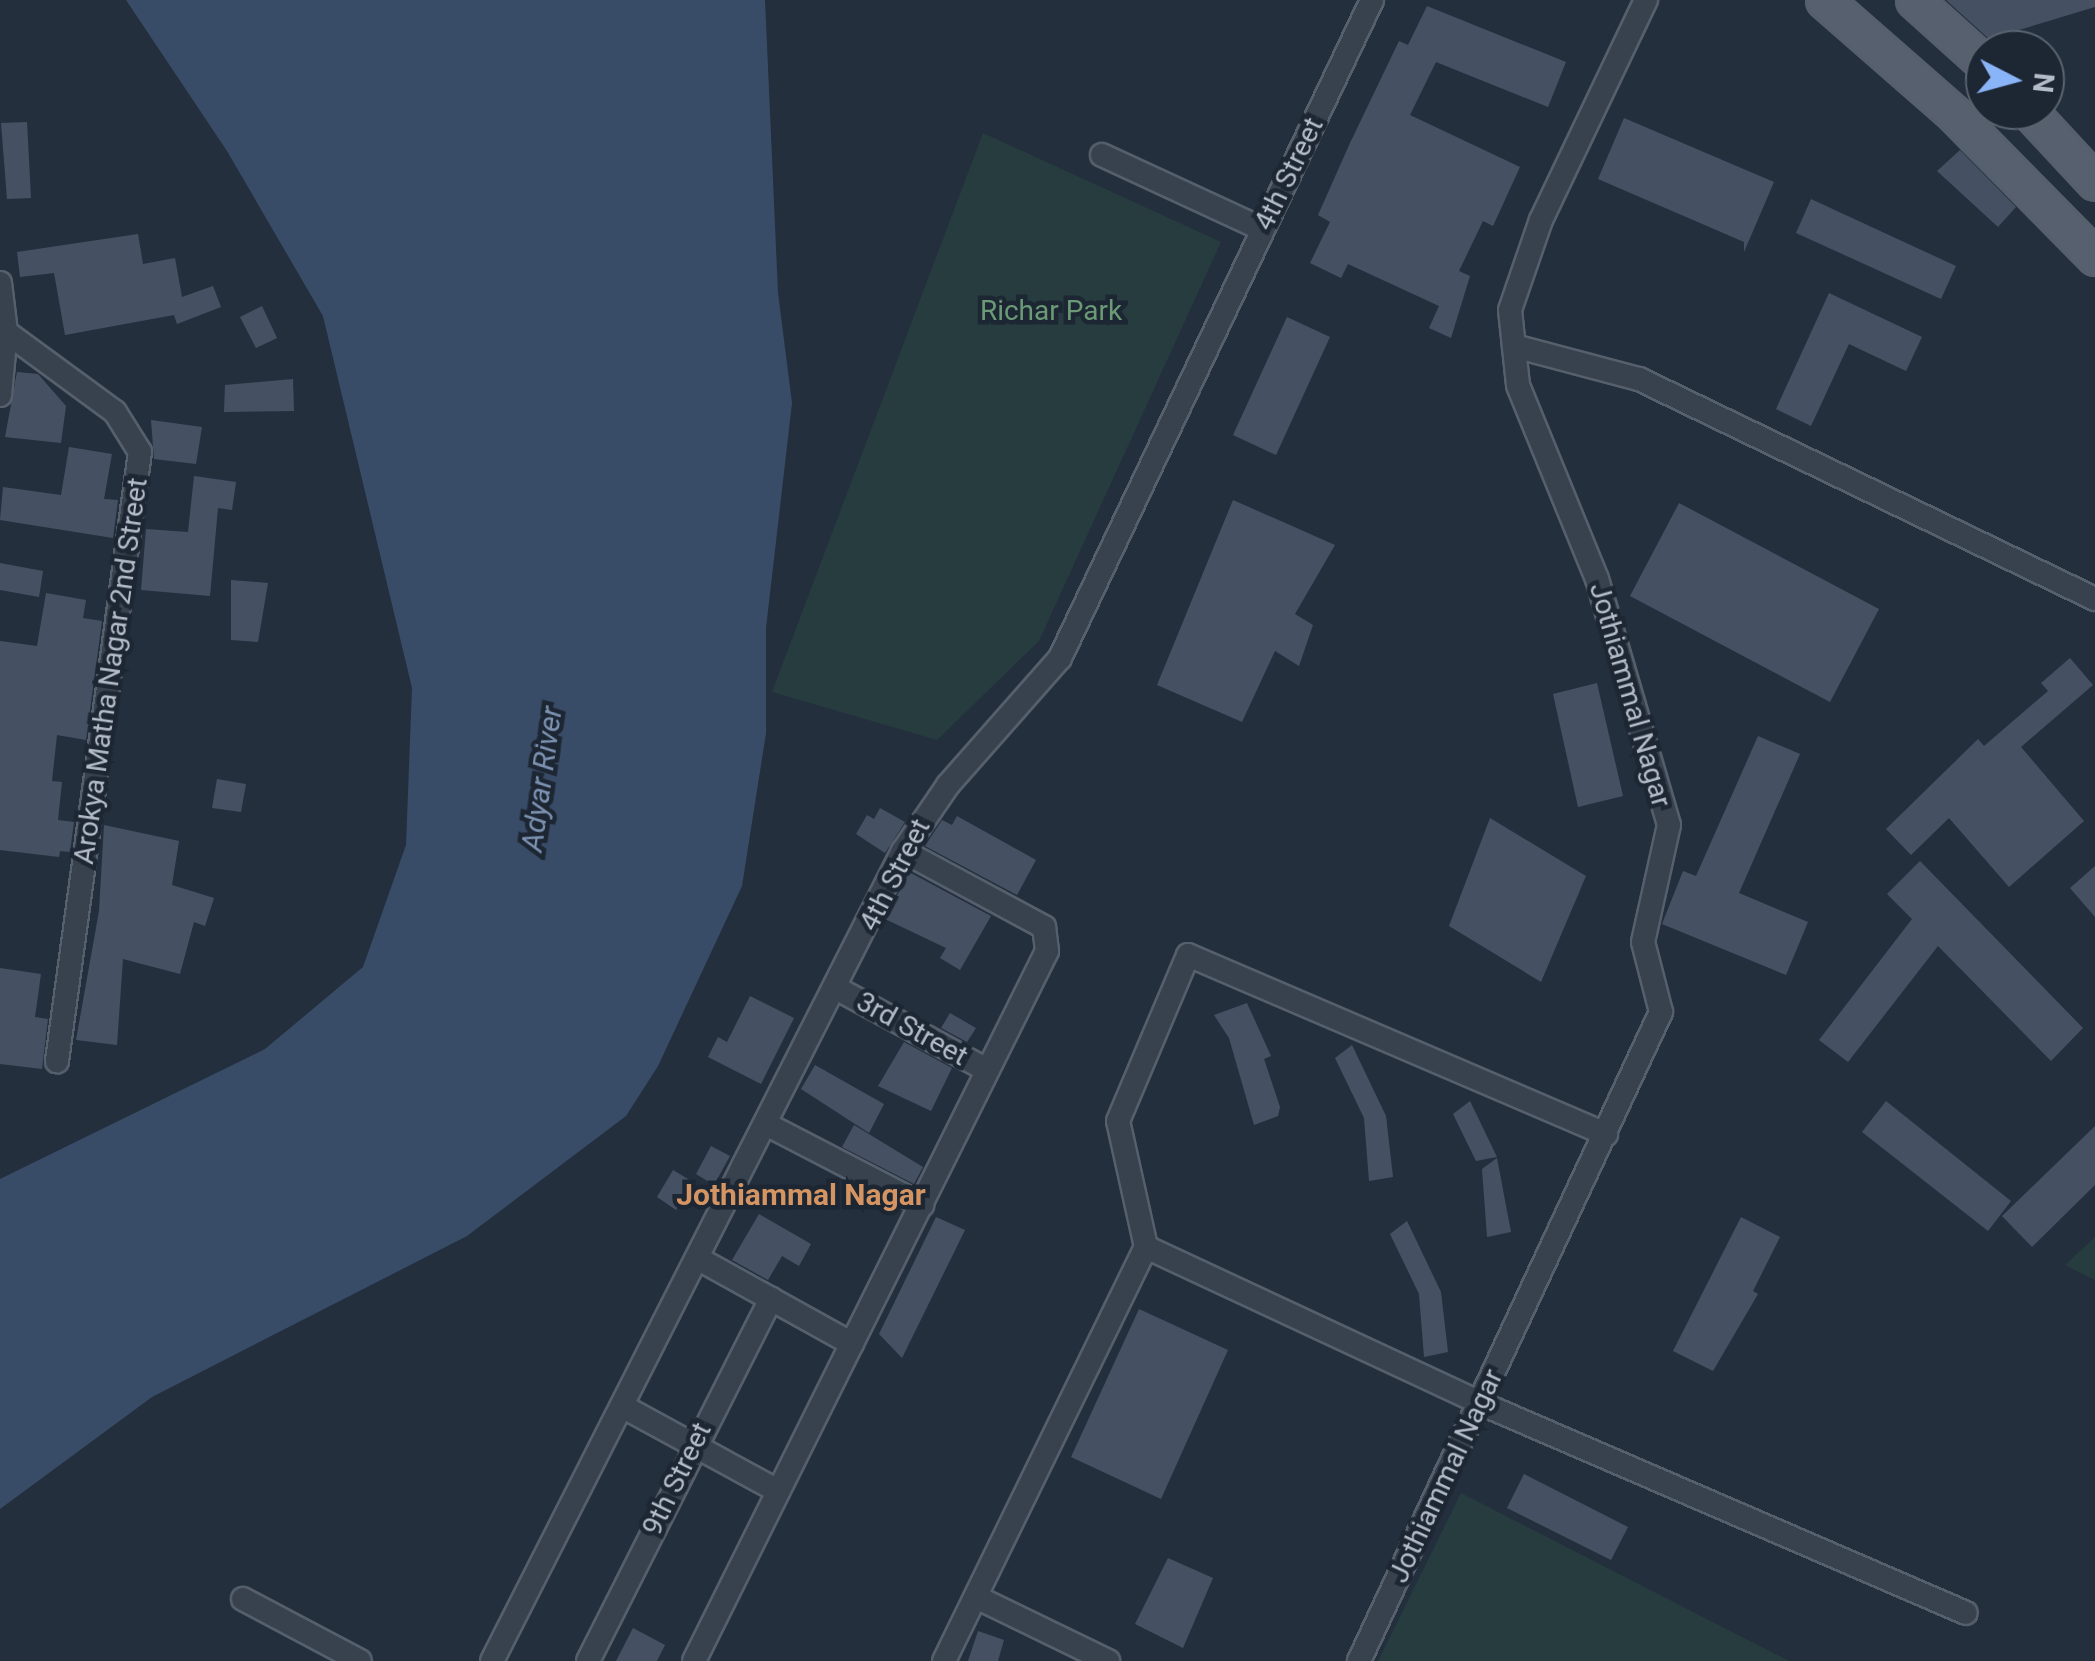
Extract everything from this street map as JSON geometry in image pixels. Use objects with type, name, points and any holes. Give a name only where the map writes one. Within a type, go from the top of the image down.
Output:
[{"type":"main road","points":[[1824,0],[1954,114],[2095,257]]},
{"type":"main road","points":[[1914,0],[1965,46]]},
{"type":"main road","points":[[2047,130],[2095,182]]},
{"type":"street","name":"4th Street","points":[[492,1661],[903,851],[928,811],[1060,658],[1372,0]]},
{"type":"street","name":"Jothiammal Nagar","points":[[1359,1661],[1661,1012],[1642,942],[1669,825],[1597,579],[1518,384],[1510,310],[1541,220],[1646,0]]},
{"type":"street","points":[[1102,155],[1262,229]]},
{"type":"street","points":[[0,284],[6,332],[0,395]]},
{"type":"street","name":"Arokya Matha Nagar 2nd Street","points":[[6,332],[115,412],[140,452],[57,1061]]},
{"type":"street","points":[[1514,346],[1639,379],[2095,599]]},
{"type":"street","points":[[694,1661],[1047,951],[1048,933],[903,851]]},
{"type":"street","points":[[944,1661],[1146,1246],[1118,1122],[1188,954],[1606,1134]]},
{"type":"street","name":"3rd Street","points":[[836,988],[987,1070]]},
{"type":"street","points":[[766,1124],[922,1205]]},
{"type":"street","points":[[1146,1246],[1480,1404],[1966,1613]]},
{"type":"street","points":[[696,1258],[852,1344]]},
{"type":"street","name":"9th Street","points":[[588,1661],[770,1299]]},
{"type":"street","points":[[622,1406],[778,1492]]},
{"type":"street","points":[[976,1597],[1108,1661]]},
{"type":"street","points":[[243,1599],[360,1661]]},
{"type":"green space","name":"Richar Park","points":[[983,133],[1221,242],[1039,641],[937,740],[772,692]]},
{"type":"green space","points":[[2095,1237],[2095,1280],[2065,1265]]},
{"type":"green space","points":[[1461,1493],[1789,1661],[1378,1661]]},
{"type":"water","name":"Adyar River","points":[[126,0],[765,0],[778,293],[792,403],[766,628],[766,733],[742,886],[658,1066],[626,1116],[467,1236],[152,1397],[0,1509],[0,1179],[265,1049],[363,967],[406,845],[412,688],[323,316],[227,151]]},
{"type":"building","points":[[1946,0],[2095,0],[2095,7],[2019,30],[1979,30]]},
{"type":"building","points":[[1427,6],[1566,62],[1548,107],[1436,62],[1410,115],[1520,167],[1493,226],[1483,221],[1459,271],[1470,276],[1451,338],[1429,328],[1439,306],[1348,264],[1341,278],[1310,263],[1330,222],[1318,215],[1350,143],[1399,41],[1408,45]]},
{"type":"building","points":[[1624,118],[1774,182],[1744,252],[1744,242],[1598,179]]},
{"type":"building","points":[[27,122],[31,198],[7,199],[1,123]]},
{"type":"building","points":[[1960,150],[2016,207],[1998,227],[1937,171]]},
{"type":"building","points":[[1811,199],[1956,266],[1941,299],[1796,233]]},
{"type":"building","points":[[138,234],[143,264],[175,258],[182,297],[213,286],[221,307],[177,324],[174,315],[65,335],[54,273],[20,277],[17,252]]},
{"type":"building","points":[[1829,293],[1922,337],[1906,371],[1849,344],[1811,426],[1776,409]]},
{"type":"building","points":[[262,306],[277,338],[256,348],[240,317]]},
{"type":"building","points":[[1287,317],[1330,337],[1276,455],[1233,435]]},
{"type":"building","points":[[17,372],[38,374],[66,406],[61,443],[5,437]]},
{"type":"building","points":[[293,379],[294,411],[224,412],[225,385]]},
{"type":"building","points":[[151,420],[202,427],[196,464],[154,459]]},
{"type":"building","points":[[69,447],[112,454],[104,499],[118,500],[113,538],[0,520],[3,487],[61,495]]},
{"type":"building","points":[[194,476],[236,482],[232,510],[218,508],[210,596],[141,590],[146,529],[188,532]]},
{"type":"building","points":[[1233,500],[1335,545],[1295,614],[1313,625],[1299,666],[1275,651],[1242,722],[1157,685]]},
{"type":"building","points":[[1679,503],[1879,609],[1830,702],[1630,596]]},
{"type":"building","points":[[0,563],[43,571],[39,597],[0,590]]},
{"type":"building","points":[[231,580],[268,583],[258,642],[231,640]]},
{"type":"building","points":[[46,593],[86,600],[83,618],[102,621],[86,740],[57,735],[52,781],[62,782],[58,820],[74,822],[70,852],[60,851],[59,857],[0,850],[0,641],[37,646]]},
{"type":"building","points":[[2070,658],[2093,685],[2021,747],[2084,821],[2009,887],[1949,818],[1911,855],[1886,829],[1978,739],[1984,746],[2048,691],[2041,683]]},
{"type":"building","points":[[1597,683],[1623,796],[1578,807],[1553,694]]},
{"type":"building","points":[[1758,736],[1800,754],[1739,893],[1808,922],[1786,975],[1662,924],[1683,871],[1696,876]]},
{"type":"building","points":[[217,779],[246,784],[241,812],[212,808]]},
{"type":"building","points":[[880,808],[905,822],[885,853],[856,834],[867,815],[874,819]]},
{"type":"building","points":[[957,816],[1036,860],[1017,895],[925,846],[942,820],[952,825]]},
{"type":"building","points":[[1490,818],[1586,876],[1541,982],[1449,926]]},
{"type":"building","points":[[104,825],[179,841],[172,885],[214,898],[205,926],[194,922],[180,974],[123,959],[117,1045],[76,1040],[99,911]]},
{"type":"building","points":[[1920,861],[2083,1028],[2051,1061],[1938,946],[1848,1062],[1819,1040],[1912,919],[1887,894]]},
{"type":"building","points":[[2095,866],[2095,917],[2070,888]]},
{"type":"building","points":[[909,872],[991,916],[960,970],[940,958],[946,948],[885,919]]},
{"type":"building","points":[[0,968],[41,974],[35,1017],[48,1019],[42,1069],[0,1064]]},
{"type":"building","points":[[750,996],[794,1018],[761,1084],[708,1057],[718,1037],[727,1042]]},
{"type":"building","points":[[1247,1003],[1271,1056],[1264,1059],[1280,1107],[1278,1116],[1254,1125],[1229,1038],[1214,1015]]},
{"type":"building","points":[[950,1013],[976,1028],[967,1042],[941,1028]]},
{"type":"building","points":[[904,1042],[952,1068],[931,1111],[878,1086]]},
{"type":"building","points":[[1352,1045],[1386,1116],[1393,1177],[1369,1181],[1364,1118],[1335,1058]]},
{"type":"building","points":[[815,1065],[884,1104],[869,1133],[801,1089]]},
{"type":"building","points":[[1470,1101],[1497,1157],[1476,1161],[1453,1114]]},
{"type":"building","points":[[1886,1101],[2011,1201],[1988,1231],[1862,1132]]},
{"type":"building","points":[[854,1125],[923,1167],[914,1184],[842,1147]]},
{"type":"building","points":[[2095,1126],[2095,1185],[2032,1247],[2002,1216]]},
{"type":"building","points":[[711,1146],[730,1156],[714,1185],[696,1174]]},
{"type":"building","points":[[1497,1158],[1511,1232],[1487,1237],[1482,1169]]},
{"type":"building","points":[[673,1170],[693,1182],[676,1210],[657,1197]]},
{"type":"building","points":[[759,1214],[811,1244],[799,1266],[782,1256],[768,1280],[732,1260]]},
{"type":"building","points":[[936,1217],[965,1230],[902,1358],[879,1334]]},
{"type":"building","points":[[1741,1217],[1780,1237],[1753,1291],[1758,1294],[1713,1371],[1673,1351]]},
{"type":"building","points":[[1407,1221],[1441,1292],[1448,1352],[1424,1357],[1419,1294],[1390,1234]]},
{"type":"building","points":[[1139,1309],[1228,1350],[1161,1499],[1071,1457]]},
{"type":"building","points":[[1524,1474],[1628,1527],[1611,1560],[1507,1508]]},
{"type":"building","points":[[1168,1558],[1213,1578],[1183,1648],[1135,1624]]},
{"type":"building","points":[[633,1628],[665,1645],[657,1661],[616,1661]]},
{"type":"building","points":[[978,1631],[1004,1640],[998,1661],[968,1661]]},
{"type":"district","name":"Jothiammal Nagar","points":[[801,1195]]}]
